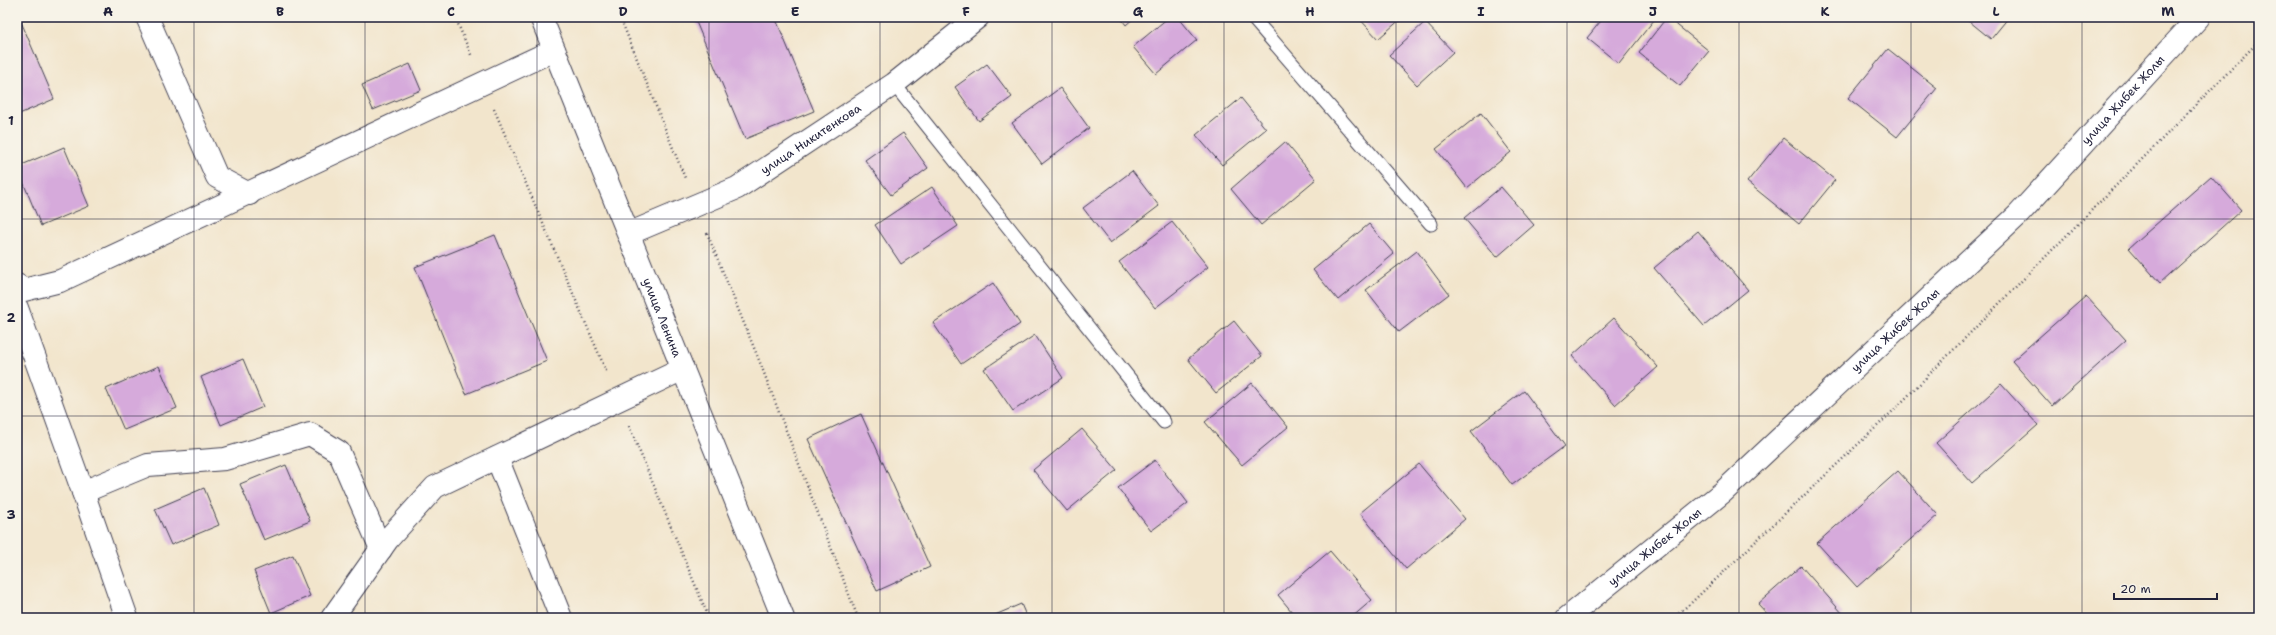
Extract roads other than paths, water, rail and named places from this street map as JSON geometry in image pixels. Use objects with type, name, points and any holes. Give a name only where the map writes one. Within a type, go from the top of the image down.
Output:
[{"type":"street","points":[[147,17],[217,177],[249,194]]},
{"type":"street","name":"улица Ленина","points":[[541,17],[783,618]]},
{"type":"street","name":"улица Никитенкова","points":[[628,234],[737,188],[894,84],[978,17]]},
{"type":"street","name":"улица Жибек Жолы","points":[[1567,618],[1723,492],[2012,220],[2199,17]]},
{"type":"street","points":[[17,285],[24,290],[60,281],[249,194],[554,50]]},
{"type":"street","points":[[17,308],[127,618]]},
{"type":"street","points":[[332,618],[381,549],[435,487],[683,369]]},
{"type":"street","points":[[83,492],[148,465],[225,458],[310,434],[339,452],[381,549]]},
{"type":"street","points":[[497,458],[561,618]]},
{"type":"lane","points":[[1252,17],[1431,224]]},
{"type":"lane","points":[[894,84],[1164,422]]}]
